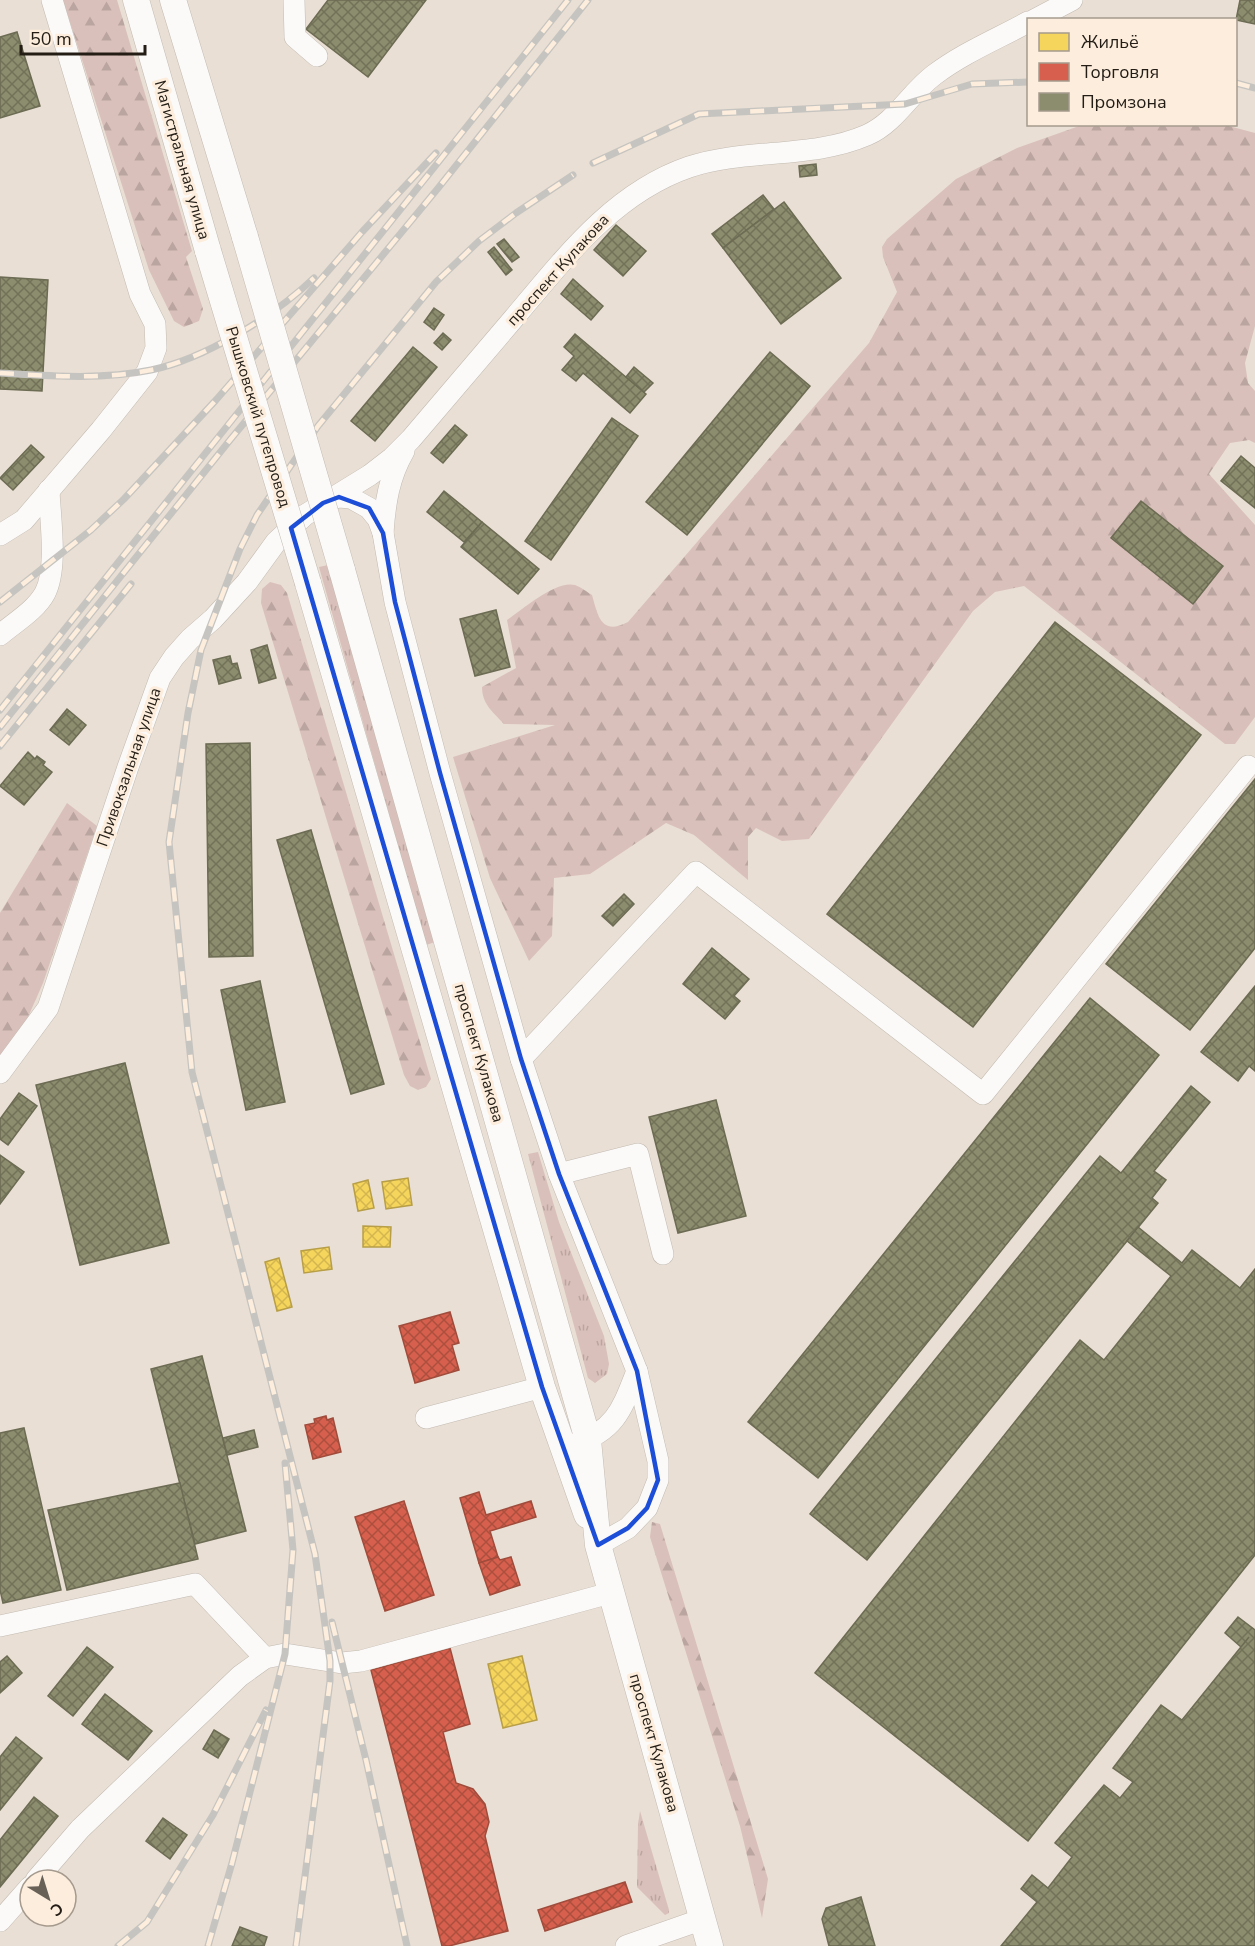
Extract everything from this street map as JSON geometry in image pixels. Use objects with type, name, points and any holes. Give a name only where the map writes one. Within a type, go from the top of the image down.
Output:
[{"type":"main road","name":"Магистральная улица","points":[[136,0],[208,251]]},
{"type":"main road","name":"проспект Кулакова","points":[[173,0],[342,570],[588,1440],[598,1542],[610,1593],[657,1748],[710,1946]]},
{"type":"main road","name":"Рышковский путепровод","points":[[208,251],[308,583]]},
{"type":"main road","name":"проспект Кулакова","points":[[308,583],[542,1387],[562,1449],[598,1542]]},
{"type":"street","points":[[0,535],[24,520],[101,430],[147,372],[156,348],[155,324],[140,294],[52,0]]},
{"type":"street","points":[[294,0],[295,37],[317,56]]},
{"type":"street","points":[[1038,18],[1072,0]]},
{"type":"street","name":"проспект Кулакова","points":[[323,502],[370,475],[392,458],[411,439],[561,263],[606,216],[633,195],[688,167],[718,159],[792,152],[867,136],[885,125],[932,76],[960,58],[1027,23]]},
{"type":"street","points":[[383,533],[385,501],[389,485],[397,462],[411,439]]},
{"type":"street","points":[[0,635],[36,604],[45,593],[51,561],[49,490]]},
{"type":"street","points":[[323,502],[339,497],[351,498],[369,508],[378,519],[383,533],[395,602],[440,773],[521,1059],[559,1174],[637,1371],[658,1461],[658,1480],[647,1508],[628,1528],[598,1542]]},
{"type":"street","name":"Привокзальная улица","points":[[0,1073],[48,1008],[160,678],[190,639],[232,600],[276,543],[305,515],[323,502]]},
{"type":"street","points":[[521,1059],[696,872],[983,1094],[1248,765]]},
{"type":"street","points":[[559,1174],[638,1154],[663,1254]]},
{"type":"street","points":[[562,1449],[588,1440],[604,1431],[615,1419],[626,1400],[637,1371]]},
{"type":"street","points":[[426,1418],[542,1387]]},
{"type":"street","points":[[0,1626],[195,1584],[265,1658]]},
{"type":"street","points":[[46,1868],[80,1829],[240,1676],[265,1658],[285,1654],[342,1663],[362,1661],[610,1593]]},
{"type":"street","points":[[0,1921],[18,1901]]},
{"type":"street","points":[[626,1946],[703,1919]]},
{"type":"street","points":[[649,1946],[655,1944],[656,1946]]},
{"type":"highlighted area","points":[[339,497],[369,508],[383,533],[395,602],[440,773],[521,1059],[559,1174],[637,1371],[658,1480],[647,1508],[628,1528],[598,1545],[542,1387],[291,528],[323,503]]},
{"type":"green space","points":[[63,0],[117,0],[192,251],[186,257],[203,309],[199,321],[184,327],[174,321],[149,270]]},
{"type":"green space","points":[[1079,126],[1229,126],[1255,133],[1255,326],[1245,363],[1248,383],[1255,391],[1255,443],[1249,440],[1230,443],[1209,474],[1255,525],[1255,717],[1235,744],[1225,744],[1024,586],[995,592],[973,611],[809,839],[782,841],[756,828],[748,837],[748,880],[694,835],[666,823],[590,874],[554,878],[552,936],[529,961],[490,878],[453,757],[555,725],[504,724],[486,703],[482,687],[516,668],[507,620],[549,591],[575,585],[592,595],[596,610],[606,625],[612,627],[628,622],[869,343],[897,292],[883,257],[882,247],[887,239],[956,179],[1017,148]]},
{"type":"green space","points":[[328,565],[435,942],[426,945],[319,567]]},
{"type":"green space","points":[[270,582],[281,585],[287,593],[431,1079],[426,1087],[418,1090],[410,1086],[404,1075],[261,603],[262,589]]},
{"type":"green space","points":[[67,803],[97,826],[43,983],[25,1024],[0,1058],[0,913]]},
{"type":"green space","points":[[538,1152],[559,1222],[604,1336],[609,1364],[607,1374],[595,1383],[588,1378],[528,1154]]},
{"type":"green space","points":[[652,1522],[660,1524],[768,1879],[762,1918],[740,1826],[650,1537]]},
{"type":"green space","points":[[640,1811],[669,1910],[669,1913],[665,1915],[637,1887]]},
{"type":"building: Жильё","points":[[408,1178],[412,1205],[386,1209],[382,1182]]},
{"type":"building: Жильё","points":[[368,1180],[374,1208],[358,1211],[353,1184]]},
{"type":"building: Жильё","points":[[363,1226],[391,1227],[390,1247],[363,1247]]},
{"type":"building: Жильё","points":[[329,1247],[332,1269],[304,1273],[301,1251]]},
{"type":"building: Жильё","points":[[279,1258],[292,1307],[277,1311],[265,1262]]},
{"type":"building: Жильё","points":[[522,1656],[537,1720],[503,1728],[488,1664]]},
{"type":"building: Торговля","points":[[450,1312],[459,1343],[452,1345],[459,1370],[415,1383],[399,1326]]},
{"type":"building: Торговля","points":[[326,1416],[327,1420],[333,1418],[341,1452],[313,1459],[305,1425],[315,1423],[314,1419]]},
{"type":"building: Торговля","points":[[479,1492],[486,1515],[531,1501],[536,1517],[490,1531],[498,1557],[479,1563],[460,1498]]},
{"type":"building: Торговля","points":[[404,1501],[434,1595],[385,1611],[355,1517]]},
{"type":"building: Торговля","points":[[498,1557],[500,1560],[511,1557],[520,1585],[490,1595],[479,1563]]},
{"type":"building: Торговля","points":[[450,1648],[470,1724],[443,1732],[456,1783],[473,1789],[485,1804],[489,1822],[485,1836],[508,1931],[442,1946],[371,1670]]},
{"type":"building: Торговля","points":[[625,1882],[632,1902],[545,1931],[538,1910]]},
{"type":"building: Промзона","points":[[328,0],[426,0],[368,77],[306,29]]},
{"type":"building: Промзона","points":[[1240,0],[1255,0],[1255,24],[1237,20]]},
{"type":"building: Промзона","points":[[17,32],[40,106],[0,118],[0,37]]},
{"type":"building: Промзона","points":[[816,164],[817,175],[800,177],[799,166]]},
{"type":"building: Промзона","points":[[763,195],[774,209],[723,248],[712,234]]},
{"type":"building: Промзона","points":[[784,202],[841,278],[781,324],[723,248]]},
{"type":"building: Промзона","points":[[616,225],[646,251],[623,276],[594,250]]},
{"type":"building: Промзона","points":[[504,239],[519,257],[512,262],[497,244]]},
{"type":"building: Промзона","points":[[494,247],[512,270],[506,275],[488,252]]},
{"type":"building: Промзона","points":[[0,277],[48,280],[42,391],[0,389]]},
{"type":"building: Промзона","points":[[573,279],[603,306],[591,320],[561,294]]},
{"type":"building: Промзона","points":[[434,308],[444,315],[434,330],[424,322]]},
{"type":"building: Промзона","points":[[443,333],[451,340],[442,350],[434,343]]},
{"type":"building: Промзона","points":[[575,334],[646,394],[630,413],[583,373],[576,381],[562,370],[574,356],[564,347]]},
{"type":"building: Промзона","points":[[413,347],[437,367],[375,441],[351,421]]},
{"type":"building: Промзона","points":[[770,352],[810,386],[687,535],[646,502]]},
{"type":"building: Промзона","points":[[634,367],[653,383],[644,392],[626,377]]},
{"type":"building: Промзона","points":[[612,418],[638,436],[551,560],[525,541]]},
{"type":"building: Промзона","points":[[455,425],[467,435],[443,463],[431,453]]},
{"type":"building: Промзона","points":[[31,445],[44,457],[13,490],[0,478]]},
{"type":"building: Промзона","points":[[1241,456],[1255,468],[1255,508],[1221,481]]},
{"type":"building: Промзона","points":[[444,491],[482,522],[464,542],[427,512]]},
{"type":"building: Промзона","points":[[1141,501],[1223,566],[1193,604],[1111,538]]},
{"type":"building: Промзона","points":[[482,522],[539,569],[518,594],[461,547]]},
{"type":"building: Промзона","points":[[496,610],[510,667],[475,676],[460,619]]},
{"type":"building: Промзона","points":[[1055,622],[1201,735],[973,1027],[827,914]]},
{"type":"building: Промзона","points":[[267,645],[276,678],[259,683],[251,650]]},
{"type":"building: Промзона","points":[[230,656],[232,664],[237,663],[241,678],[219,684],[213,660]]},
{"type":"building: Промзона","points":[[67,709],[86,725],[69,745],[50,730]]},
{"type":"building: Промзона","points":[[250,743],[253,956],[209,957],[206,744]]},
{"type":"building: Промзона","points":[[28,752],[35,759],[37,756],[45,762],[43,765],[52,772],[24,805],[0,786]]},
{"type":"building: Промзона","points":[[1255,779],[1255,948],[1190,1030],[1106,964]]},
{"type":"building: Промзона","points":[[311,830],[384,1084],[351,1094],[277,840]]},
{"type":"building: Промзона","points":[[624,894],[634,904],[613,926],[602,916]]},
{"type":"building: Промзона","points":[[712,948],[749,979],[734,996],[740,1001],[725,1019],[683,984]]},
{"type":"building: Промзона","points":[[260,981],[285,1102],[246,1110],[221,990]]},
{"type":"building: Промзона","points":[[1255,986],[1255,1071],[1249,1066],[1238,1081],[1201,1052]]},
{"type":"building: Промзона","points":[[1090,998],[1159,1055],[818,1478],[748,1422]]},
{"type":"building: Промзона","points":[[125,1063],[169,1243],[80,1265],[36,1085]]},
{"type":"building: Промзона","points":[[1191,1086],[1210,1102],[1154,1171],[1166,1180],[1152,1198],[1158,1203],[867,1560],[810,1514],[1100,1156],[1121,1173]]},
{"type":"building: Промзона","points":[[19,1093],[37,1106],[8,1145],[0,1139],[0,1119]]},
{"type":"building: Промзона","points":[[716,1100],[746,1216],[678,1233],[649,1117]]},
{"type":"building: Промзона","points":[[0,1155],[24,1172],[0,1204]]},
{"type":"building: Промзона","points":[[1138,1227],[1182,1263],[1192,1250],[1240,1288],[1255,1269],[1255,1555],[1028,1841],[815,1673],[1080,1340],[1104,1360],[1171,1276],[1127,1241]]},
{"type":"building: Промзона","points":[[202,1356],[246,1531],[195,1544],[151,1369]]},
{"type":"building: Промзона","points":[[24,1428],[61,1590],[3,1603],[0,1590],[0,1433]]},
{"type":"building: Промзона","points":[[254,1430],[258,1447],[227,1455],[223,1438]]},
{"type":"building: Промзона","points":[[180,1483],[198,1559],[67,1590],[48,1510]]},
{"type":"building: Промзона","points":[[1238,1617],[1255,1630],[1255,1946],[1001,1946],[1037,1902],[1021,1889],[1032,1875],[1048,1888],[1072,1857],[1055,1843],[1104,1785],[1120,1798],[1133,1782],[1113,1768],[1161,1705],[1182,1720],[1241,1647],[1225,1633]]},
{"type":"building: Промзона","points":[[87,1647],[113,1667],[73,1716],[48,1696]]},
{"type":"building: Промзона","points":[[7,1656],[22,1673],[0,1693],[0,1662]]},
{"type":"building: Промзона","points":[[105,1694],[152,1731],[128,1760],[82,1724]]},
{"type":"building: Промзона","points":[[214,1730],[229,1739],[218,1758],[203,1749]]},
{"type":"building: Промзона","points":[[16,1737],[42,1758],[0,1810],[0,1757]]},
{"type":"building: Промзона","points":[[34,1797],[58,1816],[0,1887],[0,1840]]},
{"type":"building: Промзона","points":[[163,1818],[187,1835],[170,1859],[146,1841]]},
{"type":"building: Промзона","points":[[861,1897],[875,1946],[829,1946],[822,1919],[826,1908]]},
{"type":"building: Промзона","points":[[240,1927],[267,1937],[264,1946],[232,1946]]},
{"type":"railway","points":[[0,710],[568,0]]},
{"type":"railway","points":[[0,727],[588,0]]},
{"type":"railway","points":[[593,163],[699,114],[905,104],[972,84],[1027,82]]},
{"type":"railway","points":[[1237,83],[1255,88]]},
{"type":"railway","points":[[0,602],[91,530],[124,499],[216,400],[362,232],[436,153]]},
{"type":"railway","points":[[296,1946],[330,1681],[330,1661],[315,1554],[192,1072],[169,842],[188,713],[201,650],[240,549],[257,515],[318,426],[436,282],[479,241],[573,175]]},
{"type":"railway","points":[[0,373],[95,376],[132,373],[172,364],[194,356],[238,334],[279,307],[314,278]]},
{"type":"railway","points":[[0,746],[131,584]]},
{"type":"railway","points":[[208,1946],[232,1863],[285,1654],[293,1550],[285,1463]]},
{"type":"railway","points":[[332,1622],[366,1760],[407,1946]]},
{"type":"railway","points":[[118,1946],[147,1922],[213,1815],[266,1710]]}]
